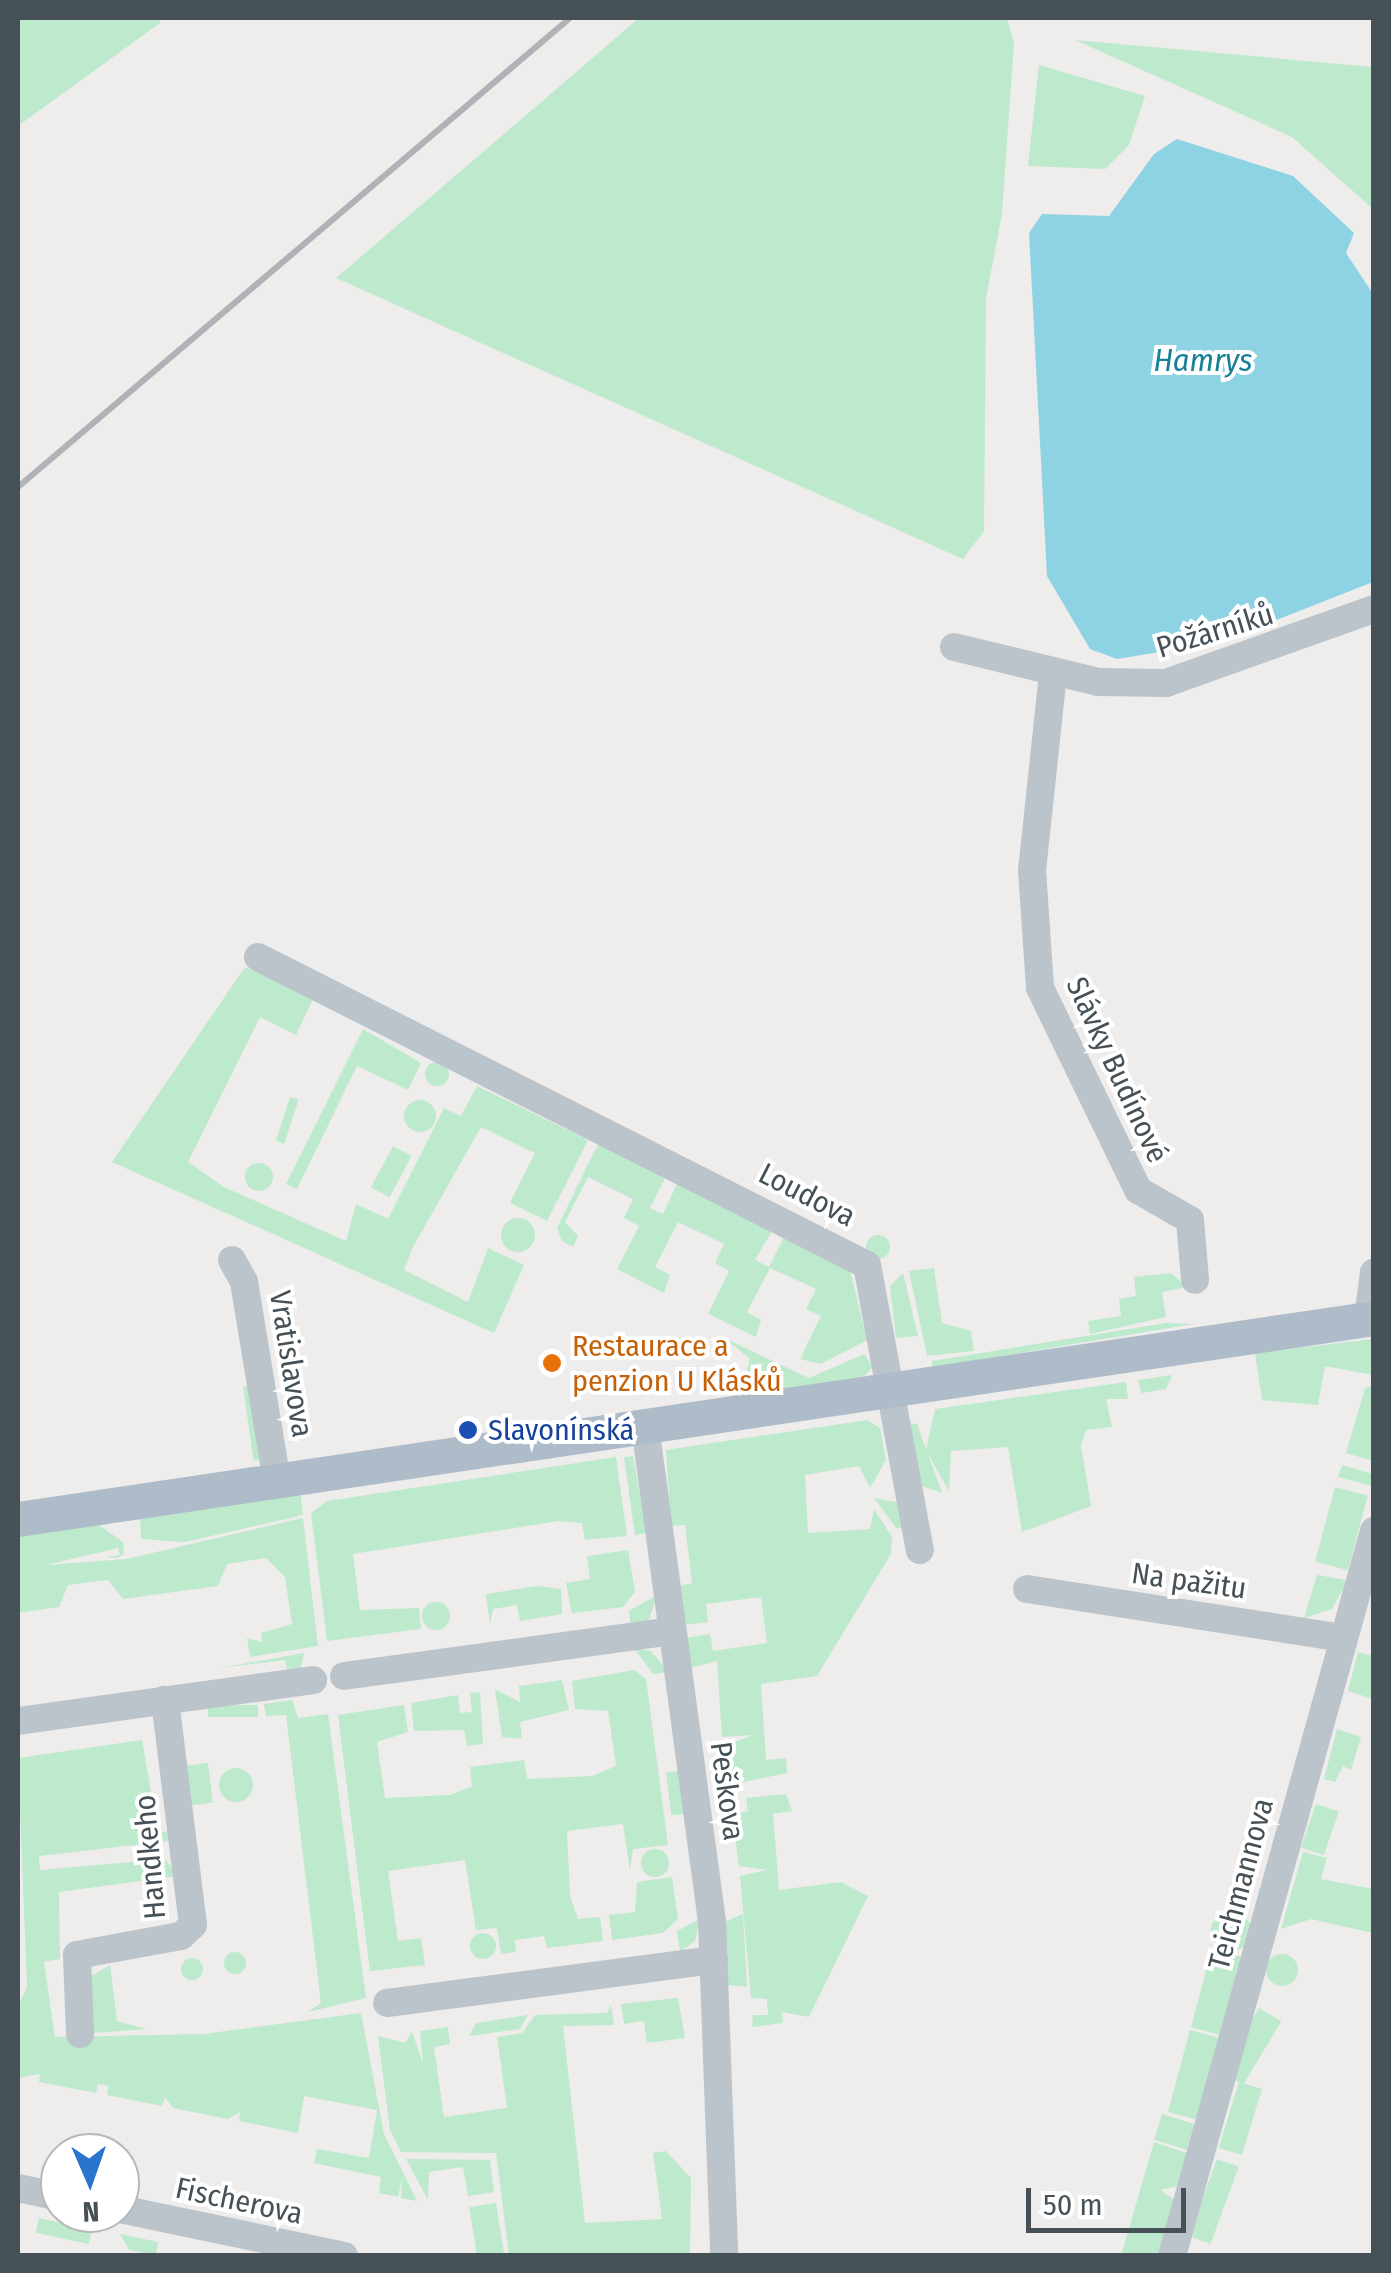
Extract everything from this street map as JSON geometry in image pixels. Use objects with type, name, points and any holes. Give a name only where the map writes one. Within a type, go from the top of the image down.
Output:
[{"type":"main road","points":[[18,1519],[1370,1319]]},
{"type":"street","name":"Požárníků","points":[[954,647],[1054,674],[1182,680],[1374,609]]},
{"type":"street","name":"Slávky Budínové","points":[[1054,674],[1032,870],[1040,988],[1138,1190],[1190,1220],[1195,1280]]},
{"type":"street","name":"Loudova","points":[[258,957],[866,1265],[896,1390]]},
{"type":"street","name":"Vratislavova","points":[[232,1260],[244,1282],[277,1481]]},
{"type":"street","points":[[1370,1319],[1374,1272]]},
{"type":"street","points":[[896,1390],[920,1550]]},
{"type":"street","name":"Peškova","points":[[645,1426],[714,1960],[724,2256]]},
{"type":"street","name":"Teichmannova","points":[[1172,2256],[1374,1531]]},
{"type":"street","name":"Na pažitu","points":[[1027,1589],[1342,1638]]},
{"type":"street","points":[[344,1676],[672,1631]]},
{"type":"street","points":[[18,1720],[312,1680]]},
{"type":"street","name":"Handkeho","points":[[80,2034],[77,1955],[181,1936],[193,1925],[165,1700]]},
{"type":"street","points":[[386,2003],[714,1960]]},
{"type":"street","name":"Fischerova","points":[[140,2213],[344,2256]]},
{"type":"green space","points":[[18,18],[160,18],[160,23],[18,126]]},
{"type":"green space","points":[[639,18],[1007,18],[1014,43],[1002,214],[986,298],[984,531],[963,559],[336,278]]},
{"type":"green space","points":[[1075,40],[1373,67],[1373,209],[1292,137]]},
{"type":"green space","points":[[1039,65],[1145,96],[1129,145],[1105,169],[1028,166]]},
{"type":"green space","points":[[245,967],[314,997],[296,1035],[260,1017],[188,1162],[224,1187],[346,1241],[356,1204],[388,1219],[444,1108],[461,1116],[477,1086],[588,1140],[547,1221],[510,1203],[535,1153],[481,1127],[413,1247],[404,1270],[468,1302],[488,1248],[524,1265],[494,1333],[112,1162]]},
{"type":"green space","points":[[363,1029],[421,1063],[408,1090],[357,1066],[297,1189],[286,1184]]},
{"type":"green space","points":[[437,1062],[449,1074],[437,1086],[425,1074]]},
{"type":"green space","points":[[290,1097],[299,1100],[284,1144],[276,1141]]},
{"type":"green space","points":[[420,1100],[431,1105],[436,1116],[431,1127],[420,1132],[409,1127],[404,1116],[409,1105]]},
{"type":"green space","points":[[598,1144],[665,1178],[650,1208],[663,1214],[677,1184],[772,1231],[755,1260],[769,1267],[784,1237],[850,1270],[867,1340],[821,1364],[800,1359],[821,1316],[806,1309],[816,1289],[770,1268],[747,1312],[761,1320],[756,1337],[708,1314],[729,1271],[715,1263],[724,1244],[678,1222],[655,1267],[670,1275],[664,1293],[617,1269],[639,1226],[624,1218],[633,1199],[588,1177],[565,1222],[578,1236],[573,1247],[562,1241],[557,1228]]},
{"type":"green space","points":[[393,1146],[412,1156],[389,1197],[371,1187]]},
{"type":"green space","points":[[259,1163],[269,1167],[273,1177],[269,1187],[259,1191],[249,1187],[245,1177],[249,1167]]},
{"type":"green space","points":[[518,1218],[530,1223],[535,1235],[530,1247],[518,1252],[506,1247],[501,1235],[506,1223]]},
{"type":"green space","points":[[878,1235],[887,1238],[887,1256],[878,1259],[869,1256],[866,1247],[869,1238]]},
{"type":"green space","points":[[934,1268],[942,1323],[971,1331],[974,1351],[927,1356],[909,1271]]},
{"type":"green space","points":[[903,1273],[918,1336],[896,1338],[890,1286]]},
{"type":"green space","points":[[1171,1273],[1187,1287],[1162,1292],[1166,1317],[1090,1334],[1088,1321],[1121,1316],[1119,1299],[1136,1296],[1134,1277]]},
{"type":"green space","points":[[1166,1323],[1193,1324],[932,1368],[932,1361]]},
{"type":"green space","points":[[726,1339],[809,1378],[864,1354],[873,1367],[864,1376],[738,1399],[750,1359]]},
{"type":"green space","points":[[1373,1339],[1373,1375],[1325,1366],[1318,1405],[1262,1400],[1255,1353]]},
{"type":"green space","points":[[1172,1375],[1166,1389],[1141,1393],[1138,1380]]},
{"type":"green space","points":[[1126,1382],[1128,1399],[1106,1399],[1112,1427],[1086,1430],[1081,1445],[1091,1506],[1022,1532],[1008,1447],[951,1451],[949,1491],[926,1450],[935,1409]]},
{"type":"green space","points":[[254,1385],[264,1459],[254,1461],[243,1387]]},
{"type":"green space","points":[[1374,1386],[1373,1461],[1346,1453],[1365,1388]]},
{"type":"green space","points":[[867,1420],[880,1428],[886,1460],[870,1488],[859,1466],[805,1475],[808,1533],[870,1529],[874,1509],[892,1537],[891,1554],[817,1676],[761,1684],[766,1760],[786,1758],[787,1773],[729,1785],[744,1781],[742,1769],[727,1772],[724,1746],[753,1735],[722,1737],[717,1661],[690,1668],[686,1638],[710,1634],[713,1651],[767,1643],[761,1597],[706,1604],[708,1622],[684,1625],[678,1586],[692,1583],[685,1525],[671,1526],[666,1450]]},
{"type":"green space","points":[[910,1423],[917,1424],[942,1493],[922,1486]]},
{"type":"green space","points":[[633,1456],[647,1533],[635,1535],[624,1457]]},
{"type":"green space","points":[[616,1457],[627,1536],[585,1540],[582,1523],[558,1521],[353,1554],[360,1610],[419,1608],[421,1629],[327,1641],[311,1513],[327,1501]]},
{"type":"green space","points":[[1342,1465],[1373,1474],[1372,1486],[1338,1477]]},
{"type":"green space","points":[[1335,1487],[1368,1496],[1348,1570],[1315,1561]]},
{"type":"green space","points":[[300,1489],[303,1515],[185,1542],[141,1539],[140,1516]]},
{"type":"green space","points":[[874,1498],[901,1503],[907,1529],[896,1528]]},
{"type":"green space","points":[[303,1518],[318,1646],[250,1657],[247,1638],[262,1642],[261,1633],[292,1624],[285,1577],[266,1558],[227,1564],[218,1586],[123,1599],[108,1580],[68,1585],[59,1607],[18,1613],[18,1530],[96,1523],[123,1542],[124,1554],[117,1558],[105,1557],[120,1555],[118,1548],[46,1565],[126,1559]]},
{"type":"green space","points":[[628,1550],[635,1592],[623,1607],[572,1613],[566,1583],[590,1579],[587,1556]]},
{"type":"green space","points":[[1317,1575],[1346,1580],[1332,1609],[1304,1618]]},
{"type":"green space","points":[[537,1586],[561,1589],[562,1614],[520,1621],[517,1605],[493,1609],[490,1625],[486,1594]]},
{"type":"green space","points":[[657,1595],[649,1620],[631,1628],[629,1611]]},
{"type":"green space","points":[[436,1602],[446,1606],[450,1616],[446,1626],[436,1630],[426,1626],[422,1616],[426,1606]]},
{"type":"green space","points":[[634,1648],[651,1651],[668,1672],[653,1674]]},
{"type":"green space","points":[[1358,1652],[1373,1656],[1373,1699],[1348,1691]]},
{"type":"green space","points":[[304,1653],[300,1670],[288,1674],[285,1660],[220,1668]]},
{"type":"green space","points":[[634,1670],[646,1679],[668,1845],[633,1849],[630,1871],[623,1824],[567,1831],[570,1896],[578,1919],[600,1917],[603,1941],[547,1948],[544,1936],[515,1940],[516,1952],[501,1954],[497,1928],[476,1930],[465,1860],[388,1871],[398,1941],[421,1938],[425,1965],[370,1971],[338,1715],[404,1705],[408,1732],[377,1742],[385,1798],[450,1795],[472,1786],[470,1767],[524,1760],[527,1779],[592,1776],[616,1766],[608,1711],[575,1709],[572,1681]]},
{"type":"green space","points":[[562,1680],[569,1710],[520,1722],[522,1739],[502,1737],[495,1689],[520,1702],[519,1686]]},
{"type":"green space","points":[[480,1692],[483,1744],[467,1746],[464,1730],[414,1731],[411,1703],[458,1695],[460,1713],[472,1712],[470,1693]]},
{"type":"green space","points":[[292,1700],[298,1718],[328,1714],[366,1998],[308,2012],[321,2003],[286,1715],[266,1716],[264,1704]]},
{"type":"green space","points":[[208,1705],[258,1705],[258,1717],[208,1717]]},
{"type":"green space","points":[[1337,1729],[1361,1737],[1351,1770],[1343,1766],[1335,1782],[1324,1779]]},
{"type":"green space","points":[[142,1740],[158,1832],[172,1831],[169,1841],[39,1856],[40,1870],[165,1859],[178,1876],[59,1892],[60,1959],[44,1962],[55,2037],[203,2034],[361,2013],[384,2134],[417,2201],[401,2198],[402,2178],[398,2197],[379,2193],[381,2177],[314,2163],[317,2149],[369,2158],[377,2110],[304,2096],[298,2133],[239,2121],[240,2112],[228,2119],[173,2108],[165,2097],[162,2106],[107,2095],[108,2085],[98,2084],[96,2093],[39,2082],[40,2074],[18,2078],[18,2006],[27,1987],[18,1758]]},
{"type":"green space","points":[[208,1763],[213,1803],[192,1805],[187,1766]]},
{"type":"green space","points":[[236,1768],[248,1773],[253,1785],[248,1797],[236,1802],[224,1797],[219,1785],[224,1773]]},
{"type":"green space","points":[[679,1771],[684,1814],[671,1815],[666,1773]]},
{"type":"green space","points":[[786,1794],[792,1811],[773,1814],[779,1890],[841,1882],[868,1896],[809,2017],[782,2012],[783,2023],[752,2027],[753,2015],[768,2015],[767,1999],[751,1998],[740,1876],[767,1870],[739,1866],[732,1814],[748,1811],[746,1798]]},
{"type":"green space","points":[[1316,1804],[1339,1812],[1324,1855],[1301,1847]]},
{"type":"green space","points":[[655,1849],[665,1853],[669,1863],[665,1873],[655,1877],[645,1873],[641,1863],[645,1853]]},
{"type":"green space","points":[[1303,1852],[1327,1858],[1321,1879],[1373,1889],[1373,1933],[1311,1919],[1281,1929]]},
{"type":"green space","points":[[672,1877],[678,1919],[663,1933],[612,1940],[609,1915],[635,1912],[637,1882]]},
{"type":"green space","points":[[1231,1911],[1245,1917],[1251,1931],[1245,1945],[1231,1951],[1217,1945],[1211,1931],[1217,1917]]},
{"type":"green space","points":[[743,1914],[747,1987],[728,1985],[724,1922]]},
{"type":"green space","points":[[700,1919],[695,1941],[680,1952],[677,1931]]},
{"type":"green space","points":[[483,1933],[492,1937],[496,1946],[492,1955],[483,1959],[474,1955],[470,1946],[474,1937]]},
{"type":"green space","points":[[1212,1949],[1241,1957],[1220,2035],[1191,2027]]},
{"type":"green space","points":[[231,1952],[239,1952],[246,1963],[239,1974],[231,1974],[224,1967],[224,1959]]},
{"type":"green space","points":[[1282,1954],[1294,1958],[1298,1970],[1294,1982],[1282,1986],[1270,1982],[1266,1970],[1270,1958]]},
{"type":"green space","points":[[192,1958],[200,1961],[200,1977],[192,1980],[184,1977],[181,1969],[184,1961]]},
{"type":"green space","points":[[110,1965],[117,2021],[146,2029],[94,2033],[87,1979]]},
{"type":"green space","points":[[678,1998],[685,2038],[647,2043],[644,2021],[624,2024],[621,2004]]},
{"type":"green space","points":[[611,2005],[614,2025],[563,2026],[585,2223],[662,2219],[653,2153],[666,2151],[691,2178],[690,2255],[509,2255],[496,2153],[401,2152],[390,2130],[378,2036],[405,2043],[412,2032],[423,2063],[420,2031],[448,2027],[450,2044],[434,2047],[444,2117],[507,2108],[497,2037],[522,2033],[535,2015],[607,2013]]},
{"type":"green space","points":[[1259,2008],[1281,2021],[1243,2085],[1221,2071]]},
{"type":"green space","points":[[528,2015],[520,2029],[469,2036],[476,2023]]},
{"type":"green space","points":[[1190,2030],[1219,2038],[1197,2120],[1168,2112]]},
{"type":"green space","points":[[1239,2082],[1262,2089],[1242,2155],[1219,2148]]},
{"type":"green space","points":[[1162,2114],[1195,2124],[1187,2150],[1154,2140]]},
{"type":"green space","points":[[1154,2142],[1187,2153],[1177,2186],[1160,2190],[1174,2199],[1158,2255],[1121,2256]]},
{"type":"green space","points":[[406,2159],[490,2160],[494,2192],[468,2196],[463,2167],[429,2172],[428,2200]]},
{"type":"green space","points":[[1217,2159],[1239,2167],[1211,2244],[1189,2236]]},
{"type":"green space","points":[[496,2203],[504,2255],[477,2256],[469,2207]]},
{"type":"green space","points":[[39,2218],[40,2233],[91,2233],[89,2244],[36,2233]]},
{"type":"green space","points":[[120,2234],[158,2242],[156,2255],[129,2250]]},
{"type":"water","name":"Hamrys","points":[[1177,139],[1293,176],[1354,233],[1346,253],[1373,294],[1373,582],[1220,642],[1117,659],[1090,649],[1047,576],[1029,233],[1042,214],[1109,216],[1154,154]]},
{"type":"railway","points":[[18,487],[570,18]]},
{"type":"place","name":"Restaurace a penzion U Klásků","points":[[552,1363]]},
{"type":"place","name":"Slavonínská","points":[[468,1430]]}]
